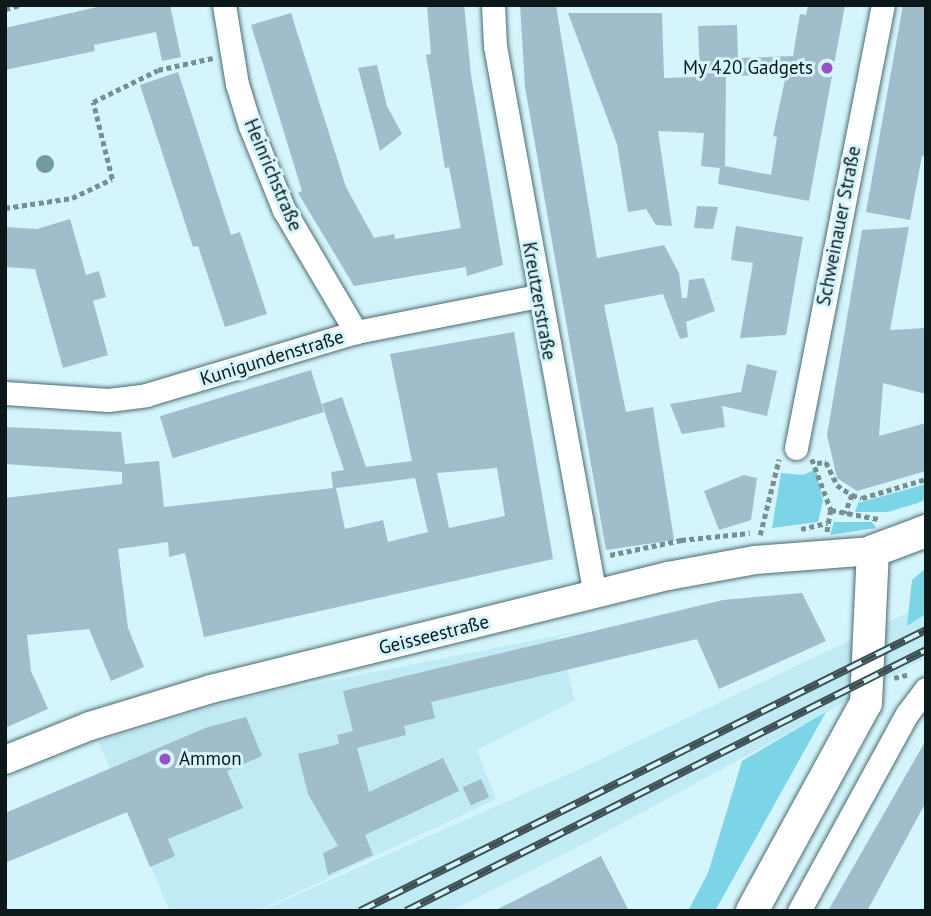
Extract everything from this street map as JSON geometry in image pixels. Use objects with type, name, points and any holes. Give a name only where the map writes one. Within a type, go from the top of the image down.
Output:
[{"type":"main road","points":[[752,911],[866,703],[873,551],[926,531]]},
{"type":"street","name":"Heinrichstraße","points":[[223,5],[231,55],[250,126],[284,210],[356,332]]},
{"type":"street","name":"Kreutzerstraße","points":[[493,5],[495,46],[538,296],[595,595]]},
{"type":"street","name":"Schweinauer Straße","points":[[796,448],[883,5]]},
{"type":"street","name":"Kunigundenstraße","points":[[5,393],[108,400],[146,395],[356,332],[538,296]]},
{"type":"street","name":"Geisseestraße","points":[[5,760],[90,726],[211,689],[595,595],[755,560],[873,551]]},
{"type":"street","points":[[799,911],[907,715],[926,689]]},
{"type":"path","points":[[5,9],[20,5]]},
{"type":"path","points":[[5,208],[72,198],[112,179],[93,102],[158,69],[231,55]]},
{"type":"path","points":[[755,560],[777,460],[796,448],[817,463],[831,510],[827,555]]},
{"type":"path","points":[[817,463],[826,462],[837,485],[862,498],[926,479]]},
{"type":"path","points":[[845,514],[852,495]]},
{"type":"path","points":[[831,510],[880,519]]},
{"type":"path","points":[[587,561],[681,540],[761,533]]},
{"type":"shaded area","points":[[816,469],[823,501],[818,522],[772,528],[781,473],[803,475]]},
{"type":"shaded area","points":[[926,484],[926,499],[918,503],[888,512],[855,512],[858,503]]},
{"type":"shaded area","points":[[834,522],[872,522],[876,528],[830,535]]},
{"type":"shaded area","points":[[926,568],[926,614],[907,626],[912,580]]},
{"type":"shaded area","points":[[926,604],[926,658],[597,837],[451,911],[261,911],[582,768]]},
{"type":"shaded area","points":[[591,629],[558,637],[575,700],[477,750],[496,799],[258,911],[170,911],[99,742],[234,700]]},
{"type":"shaded area","points":[[826,712],[715,911],[688,911],[708,873],[742,761]]},
{"type":"building","points":[[106,5],[170,5],[181,57],[162,61],[156,32],[94,45],[95,51],[5,70],[5,28]]},
{"type":"building","points":[[427,5],[464,5],[471,75],[503,265],[467,276],[466,267],[354,286],[298,193],[302,191],[251,25],[291,13],[346,187],[374,238],[394,234],[395,239],[461,228],[449,167],[445,168],[426,55],[431,54]]},
{"type":"building","points":[[520,5],[556,5],[597,258],[664,245],[679,273],[682,298],[687,298],[689,280],[704,278],[715,311],[686,322],[688,337],[680,339],[663,294],[604,305],[626,412],[653,407],[674,540],[606,550],[525,87]]},
{"type":"building","points":[[808,5],[845,5],[809,201],[718,184],[720,168],[701,166],[704,133],[658,131],[672,226],[656,225],[646,209],[628,212],[617,144],[568,13],[662,13],[664,78],[700,77],[698,26],[737,25],[738,58],[793,56],[800,14],[806,15]],"holes":[[[786,75],[773,136],[777,137],[771,175],[725,166],[726,76]]]},
{"type":"building","points":[[903,5],[926,5],[926,157],[922,156],[910,220],[866,212]]},
{"type":"building","points":[[377,65],[387,106],[402,134],[380,151],[358,68]]},
{"type":"building","points":[[178,72],[231,235],[240,232],[267,314],[225,327],[198,246],[193,247],[140,85]]},
{"type":"building","points":[[697,206],[718,207],[713,229],[694,228]]},
{"type":"building","points":[[70,219],[86,275],[99,271],[106,297],[93,301],[108,355],[63,368],[35,269],[5,267],[5,227],[37,229]]},
{"type":"building","points":[[736,226],[803,237],[786,335],[740,338],[753,263],[731,260]]},
{"type":"building","points":[[909,227],[890,330],[926,328],[926,394],[883,383],[879,436],[926,423],[926,471],[857,491],[837,478],[827,435],[862,230]]},
{"type":"building","points":[[514,332],[553,559],[204,637],[185,553],[169,557],[168,542],[118,549],[128,628],[144,667],[111,681],[89,629],[27,635],[31,671],[48,709],[5,728],[5,498],[122,484],[122,472],[5,464],[5,427],[121,432],[125,464],[159,461],[164,507],[333,488],[331,472],[344,470],[322,404],[342,397],[366,467],[412,461],[390,354]],"holes":[[[497,468],[505,516],[449,528],[437,473]],[[415,478],[428,532],[388,542],[383,520],[345,529],[336,488]]]},
{"type":"building","points":[[747,364],[777,371],[767,416],[722,406],[725,427],[682,434],[670,404],[741,392]]},
{"type":"building","points":[[311,370],[324,412],[173,458],[160,416]]},
{"type":"building","points":[[744,475],[757,478],[751,520],[719,530],[704,491]]},
{"type":"building","points":[[802,593],[826,641],[719,689],[697,639],[431,702],[435,718],[404,726],[406,735],[357,748],[369,792],[443,758],[459,791],[365,835],[373,855],[328,875],[323,853],[338,846],[308,794],[298,754],[339,744],[337,735],[353,731],[343,691],[723,600]]},
{"type":"building","points":[[246,717],[262,756],[227,771],[243,808],[168,839],[175,856],[150,867],[127,812],[5,863],[5,813],[208,727]]},
{"type":"building","points":[[926,740],[926,802],[867,911],[828,911]]},
{"type":"building","points":[[481,779],[489,797],[471,805],[463,787]]},
{"type":"building","points":[[601,856],[629,911],[494,911],[551,882]]},
{"type":"railway","points":[[360,911],[926,630]]},
{"type":"railway","points":[[406,911],[926,650]]},
{"type":"place","name":"My 420 Gadgets","points":[[827,68]]},
{"type":"place","name":"Ammon","points":[[165,759]]}]
